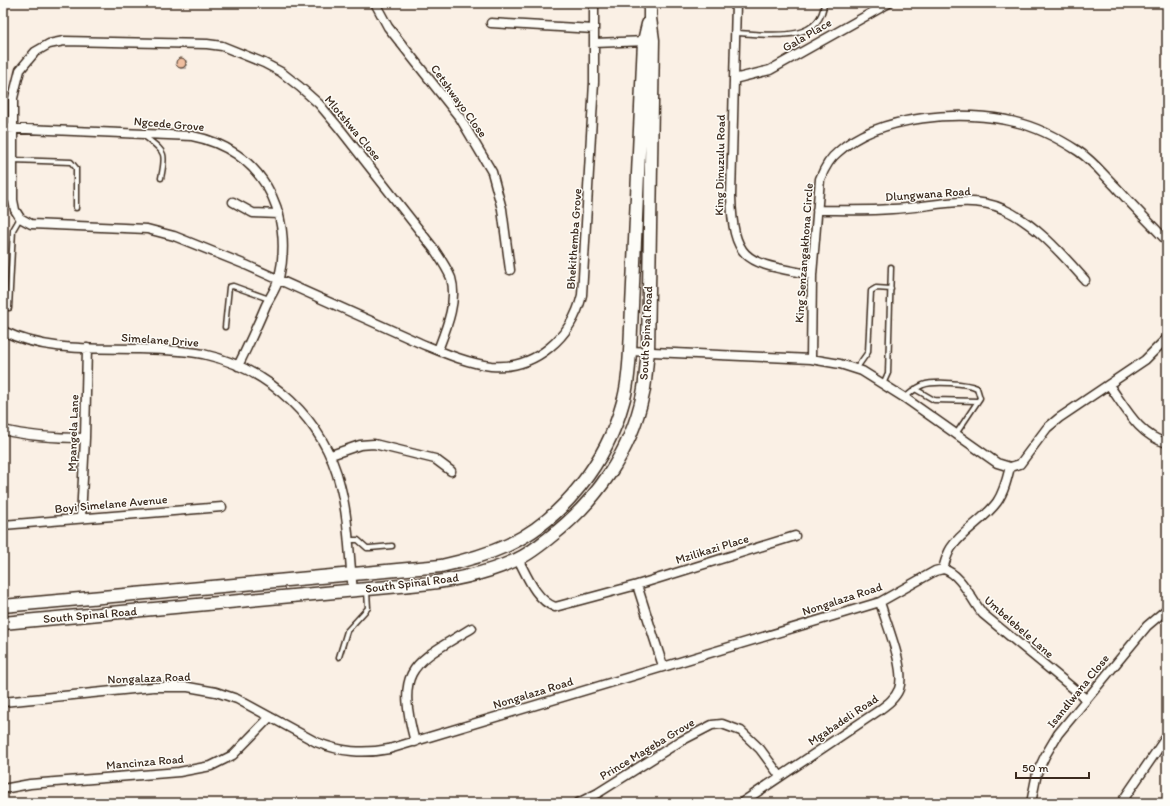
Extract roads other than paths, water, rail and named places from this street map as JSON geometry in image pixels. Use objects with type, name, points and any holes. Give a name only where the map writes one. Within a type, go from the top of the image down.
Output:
[{"type":"street","name":"Cetshwayo Close","points":[[375,3],[388,27],[460,118],[492,172],[500,202],[510,270]]},
{"type":"street","name":"Bhekithemba Grove","points":[[438,350],[476,363],[500,366],[514,365],[537,356],[551,347],[571,325],[579,310],[585,276],[594,43],[594,3]]},
{"type":"street","name":"South Spinal Road","points":[[3,606],[441,566],[462,562],[508,545],[537,528],[572,494],[587,476],[604,450],[616,425],[624,400],[630,351],[650,3]]},
{"type":"street","name":"King Dinuzulu Road","points":[[736,3],[731,196],[732,222],[735,237],[742,251],[754,261],[812,274]]},
{"type":"street","name":"Gala Place","points":[[734,79],[770,70],[889,3]]},
{"type":"street","points":[[491,23],[594,29]]},
{"type":"street","name":"Mlotshwa Close","points":[[20,218],[15,210],[13,200],[13,98],[15,83],[20,70],[36,52],[49,44],[64,41],[186,42],[222,46],[264,62],[281,72],[319,104],[445,265],[453,286],[453,296],[446,326],[438,350]]},
{"type":"street","points":[[594,43],[649,41]]},
{"type":"street","name":"South Spinal Road","points":[[3,623],[439,583],[458,579],[518,559],[562,528],[583,510],[599,490],[626,445],[636,420],[643,393],[648,352],[649,41]]},
{"type":"street","name":"King Senzangakhona Circle","points":[[811,359],[812,274],[820,179],[825,166],[837,152],[858,137],[876,129],[896,123],[963,116],[992,118],[1035,128],[1080,152],[1096,166],[1167,241]]},
{"type":"street","name":"Ngcede Grove","points":[[3,128],[192,136],[207,139],[222,146],[241,157],[260,175],[270,192],[278,214],[283,236],[279,279],[238,366]]},
{"type":"street","points":[[232,202],[253,213],[278,214]]},
{"type":"street","name":"Dlungwana Road","points":[[817,210],[892,210],[974,202],[990,204],[1004,209],[1020,218],[1067,260],[1085,280]]},
{"type":"street","points":[[20,218],[25,222],[36,225],[116,227],[160,232],[197,244],[438,350]]},
{"type":"street","name":"Simelane Drive","points":[[3,332],[33,342],[56,347],[190,352],[204,354],[238,366],[273,386],[298,407],[310,421],[331,455],[343,500],[353,591]]},
{"type":"street","points":[[630,351],[811,359],[840,364],[856,369],[882,384],[905,398],[997,463],[1010,467],[1016,466],[1025,459],[1047,428],[1059,418],[1145,360],[1167,338]]},
{"type":"street","name":"Mpangela Lane","points":[[81,518],[87,348]]},
{"type":"street","points":[[1109,385],[1144,432],[1157,441],[1167,443]]},
{"type":"street","points":[[3,430],[24,435],[43,437],[85,438]]},
{"type":"street","points":[[331,455],[360,445],[374,444],[435,459],[451,471]]},
{"type":"street","points":[[943,568],[950,550],[958,539],[976,525],[997,502],[1003,492],[1010,467]]},
{"type":"street","name":"Boyi Simelane Avenue","points":[[3,525],[222,507]]},
{"type":"street","name":"Mzilikazi Place","points":[[518,559],[537,593],[542,599],[555,607],[637,585],[795,536]]},
{"type":"street","name":"Nongalaza Road","points":[[3,702],[146,688],[188,687],[226,694],[316,742],[341,751],[377,752],[880,602],[935,570],[943,568]]},
{"type":"street","name":"Umbelebele Lane","points":[[943,568],[957,577],[974,604],[983,614],[1086,699]]},
{"type":"street","points":[[637,585],[663,666]]},
{"type":"street","name":"Mgabadeli Road","points":[[741,803],[878,711],[894,698],[898,690],[901,672],[880,602]]},
{"type":"street","name":"Isandlwana Close","points":[[1031,803],[1037,773],[1058,734],[1147,626],[1167,609]]},
{"type":"street","points":[[414,742],[406,700],[407,686],[412,673],[417,664],[426,657],[472,628]]},
{"type":"street","name":"Mancinza Road","points":[[3,789],[30,784],[180,772],[211,766],[233,756],[270,717]]},
{"type":"street","name":"Prince Mageba Grove","points":[[578,803],[598,793],[679,742],[712,725],[722,724],[741,731],[760,748],[780,776]]},
{"type":"street","points":[[1121,803],[1167,736]]},
{"type":"lane","points":[[735,33],[799,33],[814,26],[819,20],[824,3]]},
{"type":"lane","points":[[141,133],[164,153],[165,160],[161,178]]},
{"type":"lane","points":[[12,160],[71,162],[76,168],[76,208]]},
{"type":"lane","points":[[9,308],[13,230],[20,218]]},
{"type":"lane","points":[[882,384],[888,373],[891,267]]},
{"type":"lane","points":[[225,327],[229,287],[233,286],[269,300]]},
{"type":"lane","points":[[856,369],[868,352],[871,291],[876,288],[891,289]]},
{"type":"lane","points":[[905,398],[915,389],[926,384],[969,385],[979,390],[978,401],[956,434]]},
{"type":"lane","points":[[915,389],[934,400],[978,401]]},
{"type":"lane","points":[[348,540],[358,540],[370,548],[392,546]]},
{"type":"lane","points":[[339,657],[347,631],[368,608],[367,589]]}]
